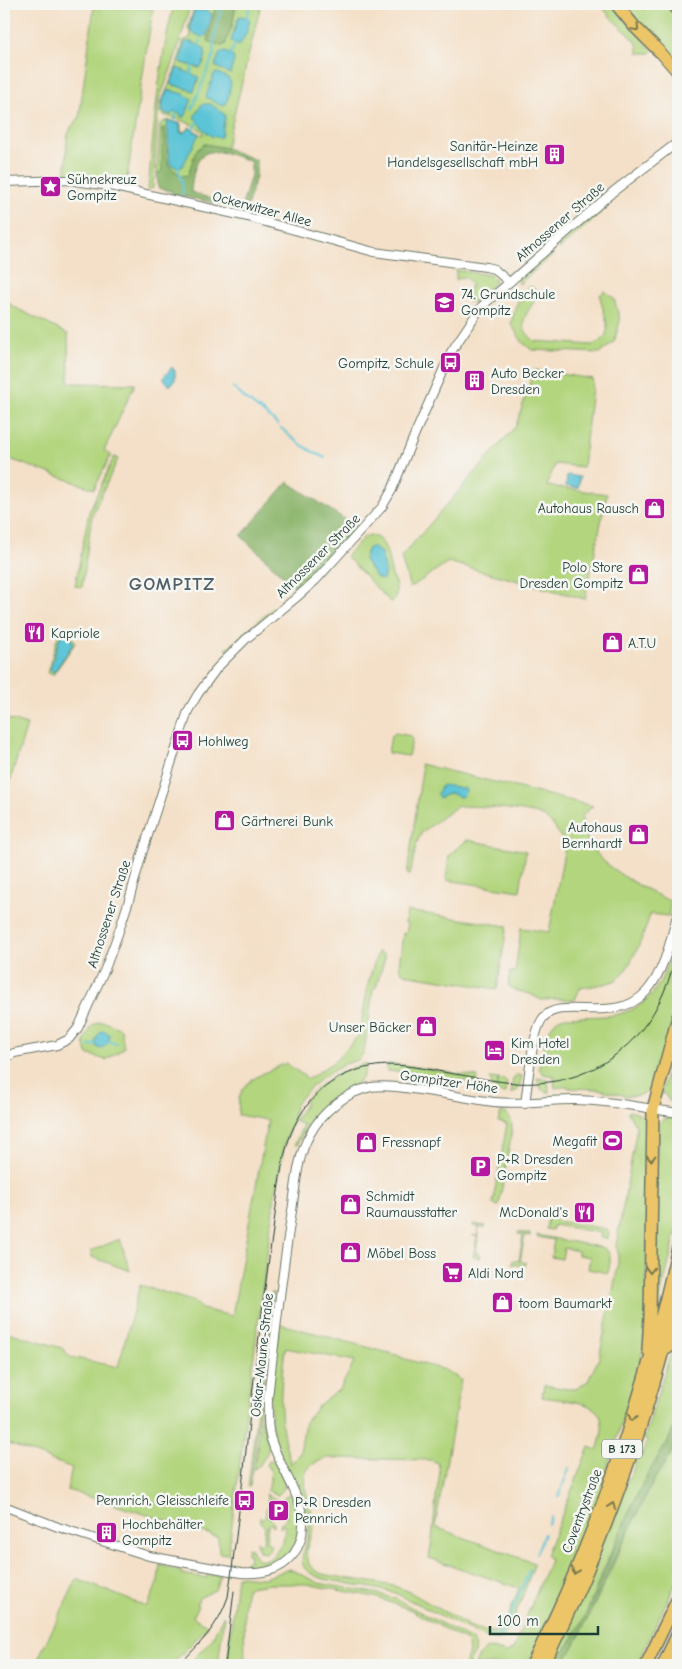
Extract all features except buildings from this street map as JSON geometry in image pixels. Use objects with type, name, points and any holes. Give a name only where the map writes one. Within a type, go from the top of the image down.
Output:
[{"type":"highway","points":[[616,4],[634,26],[659,51]]},
{"type":"highway","points":[[674,4],[678,10]]},
{"type":"highway","points":[[652,1369],[650,1316],[653,1109],[678,1016]]},
{"type":"highway","name":"Coventrystraße","points":[[532,1665],[573,1577],[652,1369],[678,1247]]},
{"type":"highway","name":"B 173","points":[[544,1665],[583,1579],[636,1438],[652,1369],[678,1292]]},
{"type":"highway","points":[[652,1369],[678,1329]]},
{"type":"highway","points":[[646,1665],[678,1598]]},
{"type":"highway","points":[[663,1665],[678,1633]]},
{"type":"main road","points":[[659,51],[678,73]]},
{"type":"street","points":[[678,105],[678,123]]},
{"type":"street","name":"Altnossener Straße","points":[[4,1059],[14,1053],[57,1046],[69,1039],[78,1028],[105,969],[118,934],[188,710],[217,668],[246,639],[316,580],[382,507],[392,490],[455,346],[481,307],[614,191],[678,142]]},
{"type":"street","name":"Ockerwitzer Allee","points":[[4,182],[68,180],[110,186],[248,217],[374,252],[486,267],[494,269],[510,282]]},
{"type":"street","points":[[525,1104],[536,1037],[542,1019],[554,1010],[611,1009],[628,1004],[646,992],[660,971],[678,911]]},
{"type":"street","name":"Gompitzer Höhe","points":[[370,1088],[384,1086],[525,1104],[586,1101],[678,1112]]},
{"type":"street","name":"Oskar-Maune-Straße","points":[[4,1506],[58,1527],[148,1556],[255,1574],[267,1572],[290,1559],[303,1536],[302,1513],[298,1500],[275,1453],[267,1425],[268,1398],[278,1312],[296,1184],[302,1154],[316,1123],[340,1101],[370,1088]]},
{"type":"green space","points":[[174,4],[191,4],[173,64],[159,100],[153,188],[148,190],[160,73]]},
{"type":"green space","points":[[195,4],[215,6],[216,4],[208,41],[221,46],[232,26],[236,4],[261,4],[226,148],[204,144],[196,151],[188,176],[181,176],[168,165],[165,128],[162,172],[157,174],[160,125],[162,123],[169,121],[181,123],[181,131],[184,132],[189,127],[202,135],[204,133],[190,124],[163,115],[160,112],[162,101],[177,65],[184,40],[189,39],[191,35],[188,28]],"holes":[[[220,53],[230,74],[215,66]],[[206,55],[200,68],[180,62]],[[178,68],[194,91],[171,84]],[[168,90],[184,94],[180,113],[174,112]],[[225,118],[220,137],[204,130],[203,125]],[[180,124],[180,132],[184,133],[170,164]]]},
{"type":"green space","points":[[216,4],[236,4],[232,26],[225,45],[221,46],[208,41]]},
{"type":"green space","points":[[600,4],[611,4],[653,51],[651,53],[638,53],[636,41],[612,19]]},
{"type":"green space","points":[[620,4],[667,4],[678,22],[678,61],[674,62]]},
{"type":"green space","points":[[94,7],[153,8],[126,185],[66,176],[67,137],[71,127],[79,118]]},
{"type":"green space","points":[[162,128],[165,128],[168,165],[181,176],[188,175],[196,151],[205,144],[226,148],[256,160],[256,176],[246,210],[242,209],[242,206],[251,175],[251,162],[224,153],[210,152],[204,154],[200,158],[193,175],[191,192],[215,200],[214,203],[172,194],[171,191],[158,188],[157,174],[162,171]]},
{"type":"green space","points":[[601,208],[603,211],[559,249],[558,245]]},
{"type":"green space","points":[[548,253],[554,254],[519,284],[518,279]]},
{"type":"green space","points":[[456,270],[491,275],[495,282],[477,300],[468,302],[467,293],[471,284],[463,277],[456,280]]},
{"type":"green space","points":[[531,286],[536,296],[527,313],[524,325],[526,332],[534,341],[592,345],[600,341],[605,336],[607,330],[600,295],[605,291],[614,298],[620,321],[614,342],[600,353],[532,350],[523,343],[511,324],[517,303]]},
{"type":"green space","points":[[4,300],[11,303],[10,305],[68,334],[69,383],[135,384],[104,451],[111,455],[94,489],[4,457]]},
{"type":"green space","points":[[534,370],[593,379],[583,467],[555,464],[547,486],[607,494],[585,599],[448,562],[410,588],[401,557],[516,426]]},
{"type":"green space","points":[[114,457],[118,459],[92,515],[82,587],[75,586],[89,512]]},
{"type":"green space","points":[[288,482],[358,528],[296,588],[241,536]]},
{"type":"green space","points":[[357,528],[359,530],[299,592],[239,639],[229,651],[226,649],[296,588]]},
{"type":"green space","points":[[370,535],[376,537],[381,541],[387,552],[396,586],[396,596],[391,603],[346,556],[364,537]],"holes":[[[372,547],[381,553],[385,570],[383,579],[364,560],[366,552]]]},
{"type":"green space","points":[[61,631],[67,632],[76,642],[53,675],[47,673]]},
{"type":"green space","points":[[4,718],[27,725],[5,798],[4,797]]},
{"type":"green space","points":[[394,733],[411,736],[412,741],[408,756],[388,753],[391,736]]},
{"type":"green space","points":[[420,764],[593,806],[582,816],[585,832],[601,859],[627,878],[671,902],[668,916],[650,914],[636,951],[620,977],[614,981],[580,988],[575,1000],[541,1000],[530,994],[514,990],[508,985],[510,972],[515,972],[521,928],[549,932],[565,847],[564,843],[552,824],[540,815],[498,808],[456,807],[422,832],[417,842],[410,875],[407,874],[422,770]]},
{"type":"green space","points":[[467,840],[526,851],[520,891],[446,880],[449,855]]},
{"type":"green space","points":[[407,911],[507,926],[497,989],[410,975],[402,972],[399,966],[403,933],[406,933],[408,924],[405,923]]},
{"type":"green space","points":[[678,928],[678,1004],[653,1090],[650,1089],[644,1093],[631,1096],[597,1089],[569,1088],[568,1086],[555,1088],[554,1076],[543,1074],[539,1068],[549,1031],[555,1022],[564,1017],[615,1015],[643,1003],[660,982]]},
{"type":"green space","points":[[378,951],[385,958],[376,987],[373,989],[364,1053],[358,1060],[345,1064],[321,1078],[301,1097],[295,1106],[293,1120],[285,1142],[274,1201],[228,1554],[219,1553],[218,1537],[67,1490],[72,1468],[4,1442],[4,1331],[62,1348],[70,1357],[118,1367],[140,1285],[195,1302],[202,1309],[232,1316],[268,1120],[238,1115],[239,1099],[251,1080],[286,1063],[308,1079],[335,1061],[359,1035],[369,980]]},
{"type":"green space","points":[[98,1022],[105,1022],[121,1029],[124,1048],[106,1060],[87,1054],[84,1042],[92,1026]]},
{"type":"green space","points":[[678,1028],[678,1104],[669,1101],[665,1094],[661,1094]]},
{"type":"green space","points":[[366,1063],[364,1074],[360,1081],[329,1100],[316,1112],[305,1128],[297,1146],[295,1144],[303,1125],[294,1121],[306,1103],[304,1101],[332,1077]]},
{"type":"green space","points":[[387,1064],[478,1077],[477,1083],[414,1073],[387,1071]]},
{"type":"green space","points":[[517,1075],[522,1076],[518,1090],[511,1094],[513,1078]]},
{"type":"green space","points":[[490,1078],[498,1079],[497,1088],[499,1079],[507,1081],[505,1094],[494,1089]]},
{"type":"green space","points":[[537,1078],[548,1080],[549,1093],[541,1089]]},
{"type":"green space","points":[[629,1111],[638,1113],[643,1117],[648,1131],[646,1322],[642,1354],[636,1379],[604,1478],[600,1498],[588,1530],[528,1665],[475,1665],[479,1655],[487,1648],[507,1653],[513,1649],[550,1560],[546,1555],[589,1447],[597,1450],[602,1433],[602,1421],[598,1412],[590,1407],[581,1403],[542,1397],[544,1385],[576,1389],[588,1381],[599,1358],[618,1266],[616,1246],[636,1133],[636,1126],[628,1113]]},
{"type":"green space","points":[[501,1112],[507,1114],[510,1118],[512,1130],[499,1206],[492,1204],[495,1202],[493,1200],[496,1196],[494,1195],[507,1124],[498,1122]]},
{"type":"green space","points":[[670,1118],[678,1121],[678,1225],[650,1341],[658,1124]]},
{"type":"green space","points":[[549,1211],[551,1217],[557,1221],[607,1229],[609,1233],[608,1238],[600,1238],[601,1233],[554,1225],[552,1230],[546,1229]]},
{"type":"green space","points":[[473,1224],[486,1226],[485,1228],[473,1226]]},
{"type":"green space","points":[[479,1227],[476,1253],[481,1255],[480,1258],[473,1257],[477,1237],[471,1235],[477,1236]]},
{"type":"green space","points":[[518,1232],[530,1234],[530,1236],[525,1235],[520,1261],[526,1263],[525,1266],[512,1264],[513,1260],[519,1261],[523,1235],[518,1234]]},
{"type":"green space","points":[[537,1235],[604,1248],[610,1256],[608,1273],[588,1269],[590,1257],[578,1255],[578,1251],[564,1248],[562,1259],[551,1257],[554,1240],[537,1237]]},
{"type":"green space","points":[[120,1239],[130,1271],[92,1257],[91,1251]]},
{"type":"green space","points":[[271,1292],[274,1293],[250,1487],[248,1487]]},
{"type":"green space","points":[[280,1324],[397,1355],[445,1370],[461,1380],[435,1527],[534,1563],[515,1616],[503,1637],[496,1639],[484,1637],[393,1592],[324,1579],[306,1570],[302,1559],[308,1538],[307,1515],[296,1482],[290,1476],[282,1460],[274,1438],[271,1419],[271,1392]],"holes":[[[285,1348],[355,1361],[340,1389],[320,1404],[305,1422],[300,1453],[291,1464],[283,1435],[281,1407]],[[328,1458],[431,1460],[438,1463],[439,1476],[429,1558],[519,1588],[504,1627],[498,1631],[488,1632],[471,1627],[408,1591],[394,1586],[322,1574],[315,1570],[309,1563],[306,1552],[314,1523],[304,1482],[308,1469],[317,1462]]]},
{"type":"green space","points":[[678,1335],[678,1419],[667,1443],[647,1475],[604,1568],[585,1617],[556,1665],[549,1665],[624,1486],[632,1473],[637,1458],[641,1458],[647,1441],[644,1439]]},
{"type":"green space","points":[[263,1406],[264,1426],[269,1449],[260,1465],[254,1469]]},
{"type":"green space","points":[[678,1419],[677,1445],[655,1478],[610,1568],[580,1635],[563,1665],[556,1665],[585,1617],[631,1507],[647,1475],[667,1443]]},
{"type":"green space","points":[[678,1442],[678,1578],[637,1665],[563,1665],[587,1620],[654,1480]]},
{"type":"green space","points":[[269,1461],[275,1461],[285,1483],[283,1490],[278,1495],[267,1490],[269,1488],[271,1472],[266,1464]]},
{"type":"green space","points":[[266,1494],[277,1500],[276,1504],[273,1500],[271,1502],[269,1517],[274,1523],[274,1527],[271,1523],[268,1525],[266,1540],[271,1546],[268,1552],[265,1553],[259,1551],[257,1541],[260,1544],[263,1542],[265,1527],[260,1522],[260,1517],[263,1520],[265,1518],[268,1500]]},
{"type":"green space","points":[[288,1494],[293,1497],[299,1524],[295,1544],[290,1552],[275,1563],[245,1569],[246,1561],[249,1561],[250,1555],[247,1554],[248,1547],[251,1548],[258,1559],[264,1560],[274,1555],[283,1543],[285,1527],[284,1525],[280,1528],[281,1523],[286,1519],[288,1504],[286,1501],[283,1505],[284,1497]]},
{"type":"green space","points":[[160,1565],[182,1572],[182,1574],[206,1578],[207,1575],[220,1575],[215,1590],[199,1598],[197,1604],[199,1605],[193,1617],[207,1625],[204,1631],[171,1665],[35,1665],[77,1579],[147,1607],[158,1582]]},
{"type":"green space","points":[[290,1569],[319,1583],[375,1593],[396,1599],[472,1640],[474,1649],[469,1665],[465,1665],[469,1650],[466,1641],[411,1610],[375,1597],[306,1584],[271,1584],[247,1587],[244,1609],[245,1665],[227,1665],[237,1576],[264,1578]]},
{"type":"green space","points":[[223,1616],[218,1665],[188,1665],[212,1639]]},
{"type":"water","points":[[194,10],[207,11],[212,14],[207,35],[202,37],[191,32],[190,26]]},
{"type":"water","points":[[240,16],[247,17],[250,20],[246,34],[239,46],[231,41]]},
{"type":"water","points":[[185,42],[192,42],[205,49],[205,59],[200,68],[180,62]]},
{"type":"water","points":[[225,52],[233,56],[234,60],[230,74],[215,66],[220,53]]},
{"type":"water","points":[[177,68],[199,77],[194,91],[170,84]]},
{"type":"water","points":[[218,73],[228,78],[231,83],[228,99],[224,106],[206,97],[214,74]]},
{"type":"water","points":[[168,90],[184,94],[192,99],[185,117],[181,117],[180,113],[174,112],[171,115],[162,112],[163,100]]},
{"type":"water","points":[[202,104],[211,104],[224,114],[225,118],[221,137],[208,134],[194,117]]},
{"type":"water","points":[[167,121],[180,124],[180,132],[184,133],[189,128],[199,134],[182,167],[177,168],[170,164]]},
{"type":"water","points":[[172,367],[175,371],[175,380],[170,386],[163,378]]},
{"type":"water","points":[[567,475],[580,477],[578,488],[566,486]]},
{"type":"water","points":[[372,547],[381,553],[385,570],[383,580],[377,578],[364,560],[368,548]]},
{"type":"water","points":[[63,633],[73,641],[73,644],[54,672],[50,670],[59,639]]},
{"type":"water","points":[[442,785],[461,789],[465,788],[466,791],[460,797],[450,793],[439,798],[437,794]]},
{"type":"water","points":[[102,1031],[108,1033],[109,1039],[106,1045],[100,1049],[96,1045],[96,1041]]},
{"type":"waterway","points":[[206,12],[208,4]]},
{"type":"waterway","points":[[192,109],[214,54],[213,46],[222,4]]},
{"type":"waterway","points":[[247,18],[250,4]]},
{"type":"waterway","points":[[199,46],[202,37]]},
{"type":"waterway","points":[[230,54],[236,43]]},
{"type":"waterway","points":[[190,75],[193,65]]},
{"type":"waterway","points":[[174,122],[178,110]]},
{"type":"waterway","points":[[193,130],[198,121]]},
{"type":"waterway","points":[[178,166],[183,194]]},
{"type":"waterway","points":[[233,387],[278,425]]},
{"type":"waterway","points":[[281,428],[302,445],[325,458]]},
{"type":"waterway","points":[[108,1041],[117,1044]]},
{"type":"waterway","points":[[89,1046],[96,1044]]},
{"type":"waterway","points":[[559,1496],[569,1468]]},
{"type":"waterway","points":[[548,1524],[551,1517]]},
{"type":"waterway","points":[[536,1554],[544,1534]]},
{"type":"waterway","points":[[490,1635],[499,1635],[504,1631],[530,1569]]},
{"type":"tram line","points":[[179,1665],[214,1626],[228,1597],[279,1186],[289,1139],[294,1126],[307,1105],[322,1089],[340,1077],[359,1069],[381,1065],[416,1067],[518,1083],[558,1081],[596,1067],[613,1057],[628,1044],[654,1012],[668,983],[678,948]]},
{"type":"tram line","points":[[225,1665],[234,1591]]},
{"type":"place","name":"Sanitär-Heinze Handelsgesellschaft mbH","points":[[554,154]]},
{"type":"place","name":"Sühnekreuz Gompitz","points":[[51,187]]},
{"type":"place","name":"74. Grundschule Gompitz","points":[[445,302]]},
{"type":"place","name":"Gompitz, Schule","points":[[450,363]]},
{"type":"place","name":"Auto Becker Dresden","points":[[475,381]]},
{"type":"place","name":"Autohaus Rausch","points":[[655,508]]},
{"type":"place","name":"Polo Store Dresden Gompitz","points":[[639,575]]},
{"type":"place","name":"Kapriole","points":[[35,633]]},
{"type":"place","name":"A.T.U","points":[[612,643]]},
{"type":"place","name":"Hohlweg","points":[[182,741]]},
{"type":"place","name":"Gärtnerei Bunk","points":[[225,821]]},
{"type":"place","name":"Autohaus Bernhardt","points":[[638,835]]},
{"type":"place","name":"Unser Bäcker","points":[[427,1027]]},
{"type":"place","name":"Kim Hotel Dresden","points":[[495,1051]]},
{"type":"place","name":"Megafit","points":[[613,1141]]},
{"type":"place","name":"Fressnapf","points":[[366,1142]]},
{"type":"place","name":"P+R Dresden Gompitz","points":[[481,1167]]},
{"type":"place","name":"Schmidt Raumausstatter","points":[[350,1204]]},
{"type":"place","name":"McDonald's","points":[[584,1212]]},
{"type":"place","name":"Möbel Boss","points":[[351,1253]]},
{"type":"place","name":"Aldi Nord","points":[[452,1273]]},
{"type":"place","name":"toom Baumarkt","points":[[503,1303]]},
{"type":"place","name":"Pennrich, Gleisschleife","points":[[245,1500]]},
{"type":"place","name":"P+R Dresden Pennrich","points":[[279,1510]]},
{"type":"place","name":"Hochbehälter Gompitz","points":[[106,1532]]},
{"type":"district","name":"GOMPITZ","points":[[172,584]]}]
